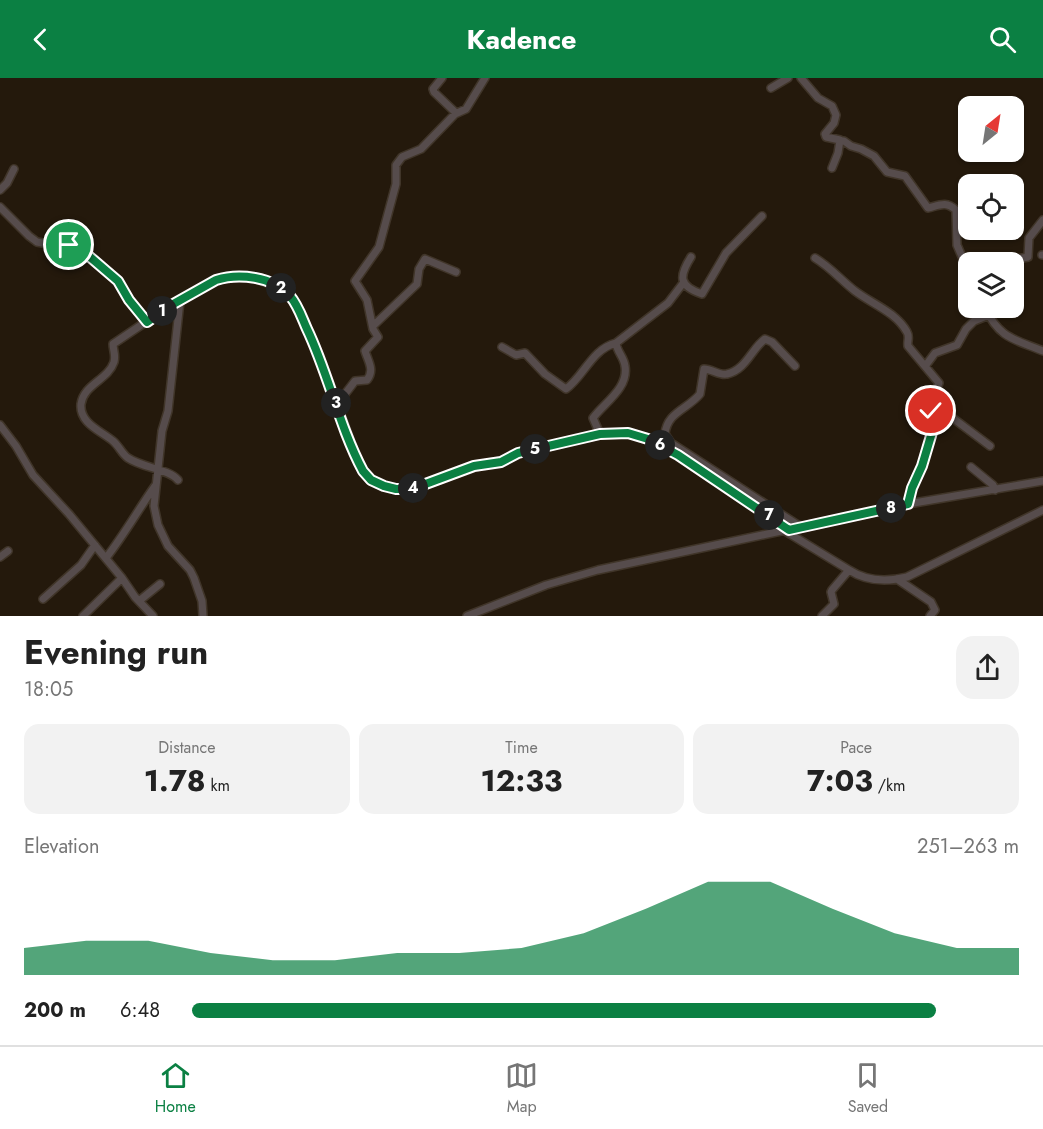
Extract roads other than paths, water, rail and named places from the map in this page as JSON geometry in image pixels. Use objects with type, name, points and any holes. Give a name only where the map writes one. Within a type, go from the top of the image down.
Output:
[{"type":"street","points":[[442,78],[433,88],[434,92],[456,113]]},
{"type":"street","points":[[337,397],[345,394],[355,381],[367,380],[370,376],[370,359],[365,351],[377,339],[366,295],[355,281],[379,247],[396,184],[395,169],[402,157],[421,149],[456,113],[470,105],[485,78]]},
{"type":"street","points":[[771,88],[788,78]]},
{"type":"street","points":[[801,78],[814,95],[834,110],[836,119],[825,136],[838,138],[852,147],[861,149],[874,156],[888,172],[905,176],[928,207],[942,204],[949,205],[956,210],[957,245],[960,252]]},
{"type":"street","points":[[832,168],[840,141]]},
{"type":"street","points":[[0,190],[7,183],[14,169]]},
{"type":"street","points":[[0,207],[37,242],[69,245],[90,257],[118,281],[129,300],[146,321]]},
{"type":"street","points":[[691,257],[682,274],[684,282],[699,294],[703,293],[726,253],[762,216]]},
{"type":"street","points":[[1024,258],[1028,257],[1029,238],[1043,220]]},
{"type":"street","points":[[814,258],[830,267],[854,290],[886,311],[908,333],[908,346],[939,383],[929,406],[935,416]]},
{"type":"street","points":[[374,325],[417,284],[419,269],[425,259],[456,272]]},
{"type":"street","points":[[178,480],[163,471],[128,458],[115,442],[96,430],[82,414],[81,406],[86,391],[111,369],[115,356],[112,345],[146,321],[216,280],[235,276],[251,278],[282,289],[295,302],[337,397],[363,471],[377,483],[396,489],[412,489],[474,466],[501,462],[518,453],[599,430],[628,433],[658,443],[793,529]]},
{"type":"street","points":[[502,347],[516,355],[525,353],[545,375],[566,389],[600,351],[616,343],[668,303],[684,282]]},
{"type":"street","points":[[106,558],[125,534],[163,471],[162,431],[168,411],[180,301]]},
{"type":"street","points":[[926,365],[935,353],[957,345],[966,329],[978,318]]},
{"type":"street","points":[[992,318],[1001,331],[1013,340],[1043,351]]},
{"type":"street","points":[[795,366],[772,342],[765,339],[749,359],[729,374],[704,369],[700,394],[671,417],[665,434],[671,443],[849,570],[865,578],[897,579],[928,567],[1043,510]]},
{"type":"street","points":[[599,430],[593,419],[594,416],[617,392],[624,377],[625,366],[616,348],[616,343]]},
{"type":"street","points":[[908,504],[927,451],[935,416],[940,411],[946,413],[990,446]]},
{"type":"street","points":[[0,425],[33,475],[153,616]]},
{"type":"street","points":[[971,467],[993,485],[995,490]]},
{"type":"street","points":[[467,616],[546,585],[584,573],[908,504],[1043,481]]},
{"type":"street","points":[[156,485],[154,506],[158,525],[168,546],[190,570],[194,578],[202,602],[203,616]]},
{"type":"street","points":[[43,599],[81,564],[95,546]]},
{"type":"street","points":[[0,557],[8,551]]},
{"type":"street","points":[[822,616],[834,604],[832,590],[849,570]]},
{"type":"street","points":[[83,616],[122,578]]},
{"type":"street","points":[[897,579],[933,603],[935,610],[930,616]]},
{"type":"street","points":[[139,601],[160,584]]}]
